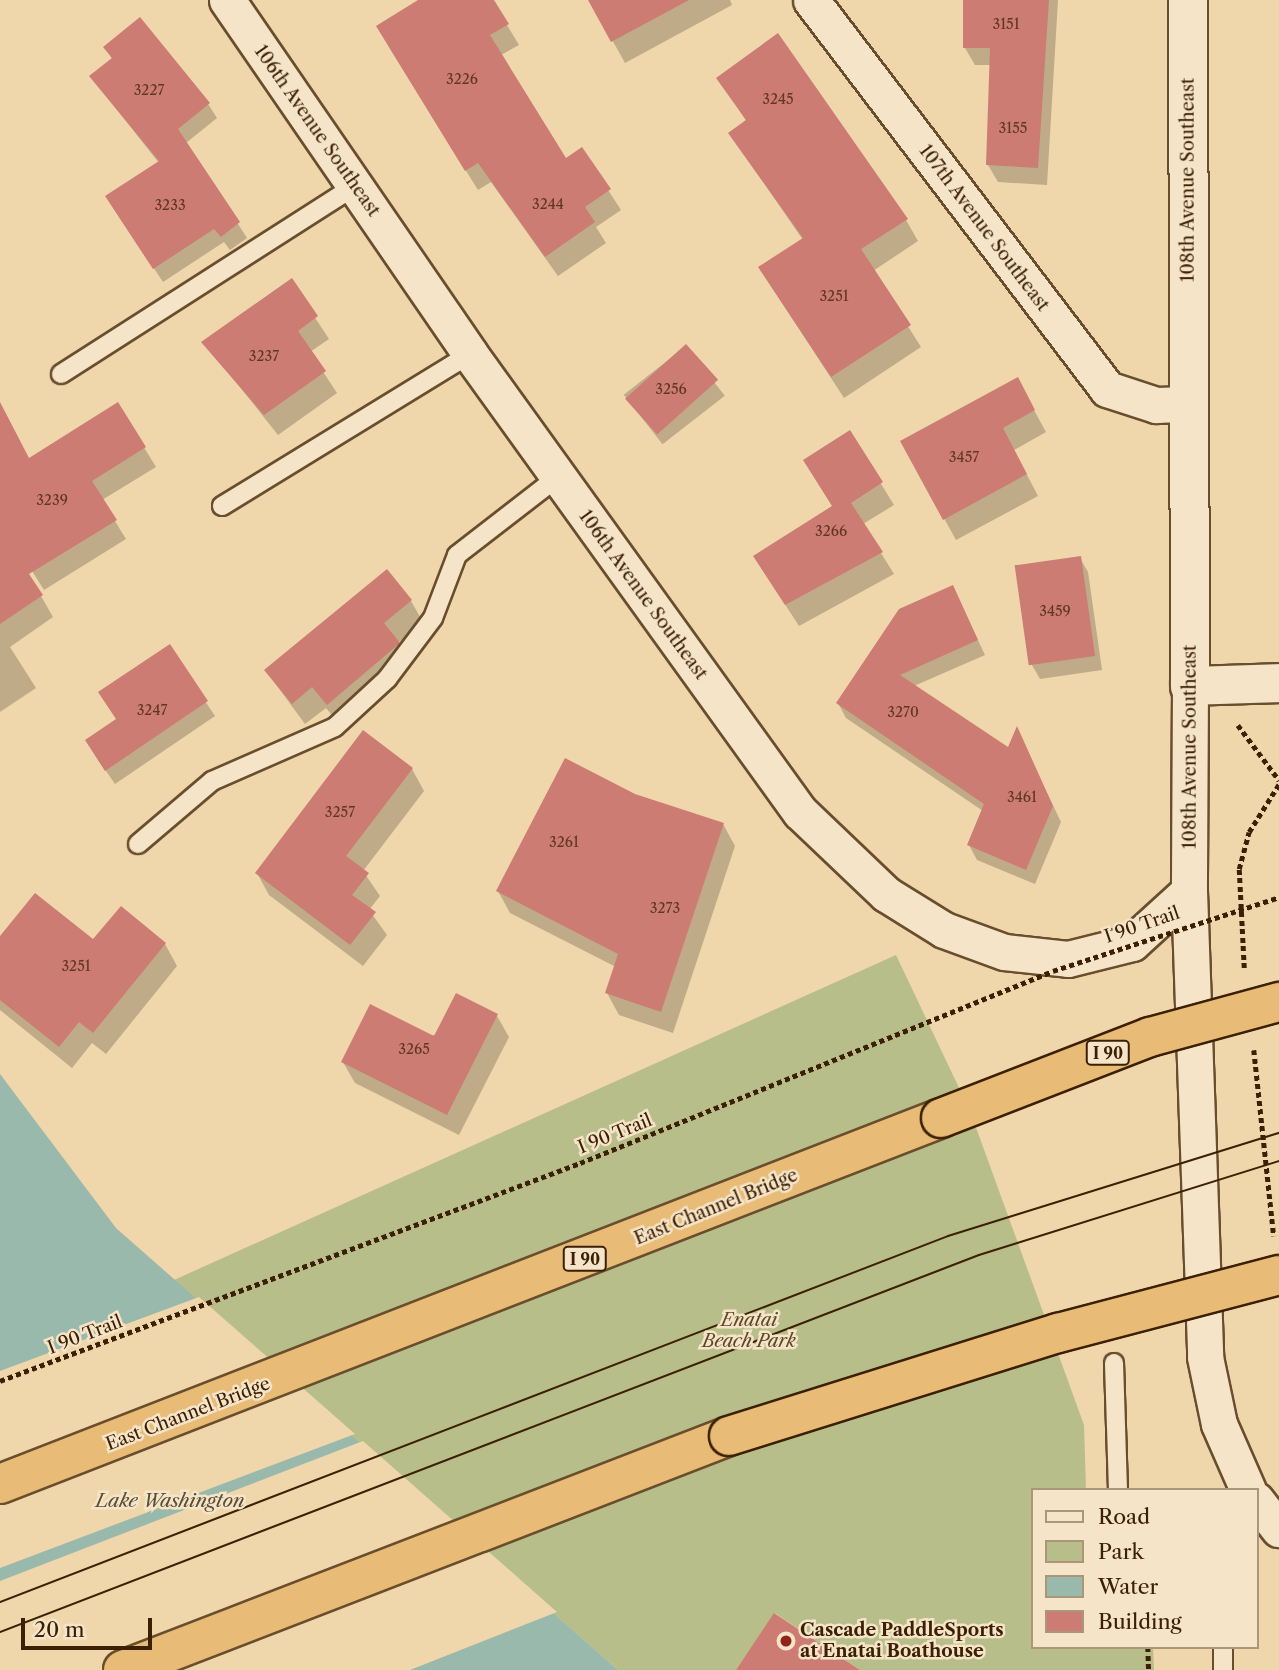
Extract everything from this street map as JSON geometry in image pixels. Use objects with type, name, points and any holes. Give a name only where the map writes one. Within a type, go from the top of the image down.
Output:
[{"type":"highway","name":"East Channel Bridge","points":[[0,1484],[1150,1037],[1279,1002]]},
{"type":"highway","points":[[123,1670],[801,1412],[1109,1318],[1278,1263]]},
{"type":"street","name":"106th Avenue Southeast","points":[[227,0],[470,354],[800,812],[886,894],[944,930],[1004,952],[1068,959],[1132,943],[1189,891]]},
{"type":"street","name":"107th Avenue Southeast","points":[[811,0],[1107,389],[1156,405],[1188,404]]},
{"type":"street","name":"108th Avenue Southeast","points":[[1188,0],[1189,891],[1205,1357],[1219,1424],[1245,1488]]},
{"type":"street","points":[[1190,686],[1279,683]]},
{"type":"street","name":"108th Avenue Southeast","points":[[1258,1505],[1279,1529]]},
{"type":"lane","points":[[61,374],[355,186]]},
{"type":"lane","points":[[222,506],[470,354]]},
{"type":"lane","points":[[138,844],[212,780],[335,727],[387,679],[433,618],[457,555],[558,477]]},
{"type":"lane","points":[[1114,1363],[1118,1488]]},
{"type":"lane","points":[[1223,1649],[1223,1670]]},
{"type":"path","points":[[1238,727],[1279,782],[1249,832],[1239,869],[1245,975]]},
{"type":"path","name":"I 90 Trail","points":[[0,1381],[580,1163],[1053,971],[1279,897]]},
{"type":"path","points":[[1253,1044],[1278,1263]]},
{"type":"path","points":[[1148,1649],[1149,1670]]},
{"type":"green space","name":"Enatai Beach Park","points":[[896,955],[970,1111],[1084,1425],[1086,1488],[1030,1488],[1030,1649],[1153,1649],[1154,1670],[860,1670],[775,1613],[736,1670],[618,1670],[174,1280]]},
{"type":"water","name":"Lake Washington","points":[[0,1074],[116,1228],[618,1670],[0,1670]]},
{"type":"pier","points":[[199,1297],[355,1434],[0,1568],[0,1371]]},
{"type":"pier","points":[[363,1441],[557,1612],[410,1670],[0,1670],[0,1581]]},
{"type":"building","points":[[418,0],[494,0],[509,24],[490,35],[566,158],[582,147],[611,189],[585,207],[595,222],[545,257],[478,163],[465,171],[376,26]]},
{"type":"building","points":[[588,0],[689,0],[611,42]]},
{"type":"building","points":[[963,0],[1049,0],[1038,168],[986,165],[990,48],[963,48]]},
{"type":"building","points":[[140,17],[210,103],[178,129],[240,222],[221,237],[214,229],[153,269],[105,196],[159,161],[89,76],[112,58],[103,47]]},
{"type":"building","points":[[778,33],[908,219],[861,249],[911,325],[831,377],[758,267],[803,238],[728,133],[746,120],[716,78]]},
{"type":"building","points":[[292,278],[318,316],[298,331],[326,371],[264,415],[201,342]]},
{"type":"building","points":[[686,344],[718,380],[657,435],[625,399]]},
{"type":"building","points":[[1018,377],[1035,410],[1003,428],[1027,474],[943,520],[900,441]]},
{"type":"building","points":[[0,402],[29,458],[118,402],[146,447],[92,481],[117,520],[29,574],[43,595],[0,624]]},
{"type":"building","points":[[850,430],[883,482],[851,503],[883,552],[785,605],[753,556],[832,506],[803,460]]},
{"type":"building","points":[[1081,556],[1095,656],[1029,665],[1015,565]]},
{"type":"building","points":[[387,569],[412,600],[384,623],[400,643],[327,705],[312,687],[292,704],[264,670]]},
{"type":"building","points":[[953,585],[978,640],[900,675],[1008,747],[1017,726],[1053,806],[1026,870],[967,845],[984,804],[836,703],[899,609]]},
{"type":"building","points":[[170,644],[208,701],[105,771],[85,740],[116,719],[98,692]]},
{"type":"building","points":[[363,730],[413,768],[346,856],[369,873],[352,895],[376,912],[350,945],[255,873]]},
{"type":"building","points":[[565,758],[635,794],[724,823],[661,1012],[605,993],[618,954],[496,891]]},
{"type":"building","points":[[35,893],[93,939],[121,906],[166,943],[93,1033],[79,1022],[59,1047],[0,1000],[0,936]]},
{"type":"building","points":[[456,993],[498,1014],[447,1115],[341,1062],[370,1004],[434,1036]]},
{"type":"building","name":"Cascade PaddleSports at Enatai Boathouse","points":[[774,1613],[860,1670],[736,1670]]},
{"type":"tram line","points":[[0,1602],[948,1236],[1279,1133]]},
{"type":"tram line","points":[[0,1632],[979,1255],[1279,1161]]},
{"type":"place","name":"Cascade PaddleSports at Enatai Boathouse","points":[[786,1641]]}]
